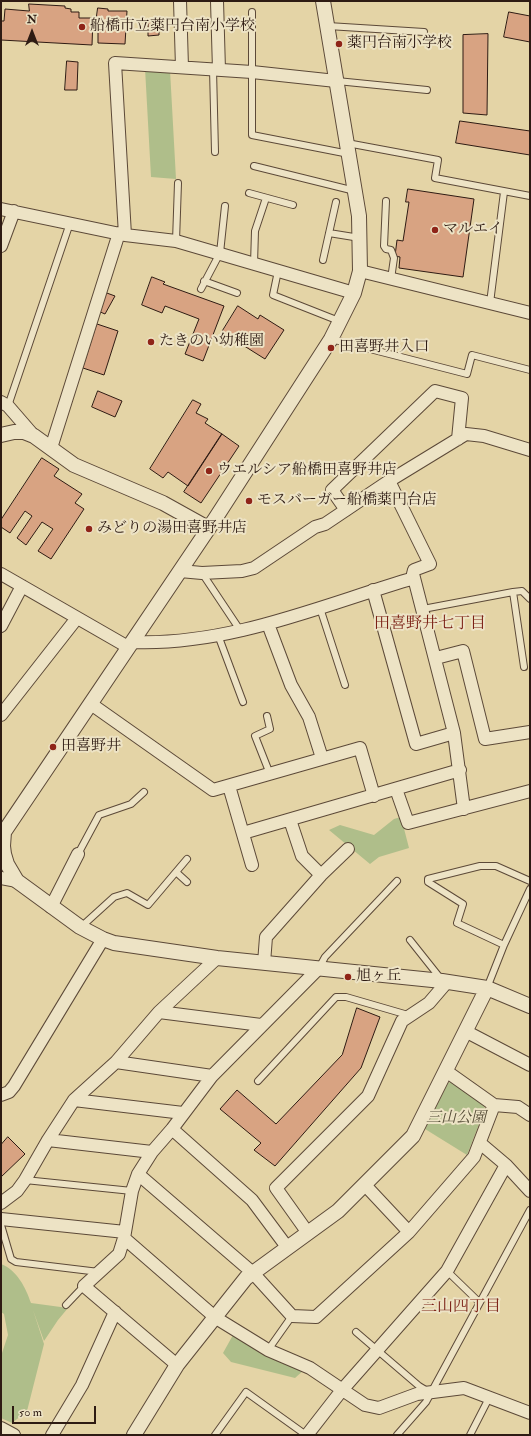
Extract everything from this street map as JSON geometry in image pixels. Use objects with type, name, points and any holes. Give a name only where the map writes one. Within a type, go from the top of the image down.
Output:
[{"type":"street","points":[[180,1],[182,67]]},
{"type":"street","points":[[216,70],[217,1]]},
{"type":"street","points":[[323,1],[355,191],[360,238],[360,271],[354,293],[331,339],[180,571],[3,833],[4,854],[7,864],[17,881],[80,928],[114,943],[217,958],[445,981],[487,988],[530,1006]]},
{"type":"street","points":[[51,448],[122,234],[115,63],[252,72],[336,81]]},
{"type":"street","points":[[1,209],[122,234],[176,241],[354,293]]},
{"type":"street","points":[[1,246],[14,211]]},
{"type":"street","points":[[360,271],[530,313]]},
{"type":"street","points":[[346,510],[332,490],[435,391],[462,398],[458,439]]},
{"type":"street","points":[[4,404],[34,436],[74,465],[163,503],[208,528]]},
{"type":"street","points":[[1,435],[14,432],[24,432],[34,436]]},
{"type":"street","points":[[180,571],[202,573],[242,571],[254,568],[315,527],[325,524],[389,481],[466,434],[484,436],[530,450]]},
{"type":"street","points":[[389,481],[430,564],[414,570],[414,578],[436,658],[454,734],[464,809]]},
{"type":"street","points":[[1,574],[77,618],[130,644],[157,643],[218,635],[268,624],[414,578]]},
{"type":"street","points":[[1,626],[22,586]]},
{"type":"street","points":[[373,590],[416,744],[454,734]]},
{"type":"street","points":[[1,716],[77,618]]},
{"type":"street","points":[[268,624],[292,685],[309,717],[322,758]]},
{"type":"street","points":[[436,658],[463,651],[485,739],[530,732]]},
{"type":"street","points":[[91,704],[213,790],[360,748],[374,796]]},
{"type":"street","points":[[243,833],[460,770]]},
{"type":"street","points":[[229,786],[252,865]]},
{"type":"street","points":[[396,789],[408,823],[530,791]]},
{"type":"street","points":[[290,820],[302,856],[321,875]]},
{"type":"street","points":[[264,963],[266,937],[321,875],[348,849]]},
{"type":"street","points":[[51,906],[78,854]]},
{"type":"street","points":[[1,878],[17,881]]},
{"type":"street","points":[[1,1095],[9,1092],[14,1086],[103,939]]},
{"type":"street","points":[[1,1203],[17,1191],[25,1180],[48,1140],[74,1100],[116,1062],[159,1012],[217,958]]},
{"type":"street","points":[[177,1365],[84,1286],[119,1254],[132,1191],[138,1174],[152,1152],[172,1129],[212,1076],[319,968]]},
{"type":"street","points":[[308,1233],[276,1188],[368,1096],[402,1021],[408,1015],[429,1003],[445,981]]},
{"type":"street","points":[[134,1435],[177,1365],[216,1318],[246,1278],[338,1210],[413,1136],[487,988]]},
{"type":"street","points":[[159,1012],[261,1025]]},
{"type":"street","points":[[466,1032],[530,1065]]},
{"type":"street","points":[[116,1062],[212,1076]]},
{"type":"street","points":[[446,1071],[494,1105],[518,1107],[530,1115]]},
{"type":"street","points":[[74,1100],[183,1113]]},
{"type":"street","points":[[138,1174],[253,1273],[292,1316],[316,1317],[409,1232],[474,1158],[494,1105]]},
{"type":"street","points":[[172,1129],[252,1200],[287,1248]]},
{"type":"street","points":[[48,1140],[152,1152]]},
{"type":"street","points":[[480,1143],[506,1165],[530,1191]]},
{"type":"street","points":[[307,1435],[342,1390],[447,1271],[506,1165]]},
{"type":"street","points":[[365,1185],[409,1232]]},
{"type":"street","points":[[1,1219],[124,1235],[216,1318],[268,1350],[310,1368],[365,1405],[379,1408],[417,1394],[464,1388],[530,1413]]},
{"type":"street","points":[[52,1435],[82,1386],[115,1312]]},
{"type":"street","points":[[1,1428],[14,1435]]},
{"type":"lane","points":[[252,12],[252,135],[438,160],[435,178],[530,196]]},
{"type":"lane","points":[[328,26],[424,32]]},
{"type":"lane","points":[[215,152],[216,70]]},
{"type":"lane","points":[[336,81],[427,90]]},
{"type":"lane","points":[[254,166],[355,191]]},
{"type":"lane","points":[[176,241],[178,183]]},
{"type":"lane","points":[[490,303],[504,192]]},
{"type":"lane","points":[[249,193],[293,205]]},
{"type":"lane","points":[[254,264],[255,231],[266,198]]},
{"type":"lane","points":[[386,201],[384,246],[386,249],[391,250],[394,255],[391,279]]},
{"type":"lane","points":[[323,260],[336,202]]},
{"type":"lane","points":[[201,289],[220,253],[225,206]]},
{"type":"lane","points":[[4,404],[70,223]]},
{"type":"lane","points":[[329,233],[360,238]]},
{"type":"lane","points":[[278,271],[273,295],[340,322]]},
{"type":"lane","points":[[204,281],[237,293]]},
{"type":"lane","points":[[331,339],[467,374],[472,356],[530,370]]},
{"type":"lane","points":[[202,573],[240,630]]},
{"type":"lane","points":[[423,609],[522,591],[530,599]]},
{"type":"lane","points":[[513,592],[524,667]]},
{"type":"lane","points":[[320,608],[345,685]]},
{"type":"lane","points":[[218,635],[243,702]]},
{"type":"lane","points":[[267,716],[270,729],[255,736],[270,774]]},
{"type":"lane","points":[[78,854],[99,815],[131,804],[144,792]]},
{"type":"lane","points":[[80,928],[114,897],[127,893],[148,905],[187,859]]},
{"type":"lane","points":[[504,945],[457,923],[463,904],[428,882],[428,878],[480,866],[496,866],[530,881]]},
{"type":"lane","points":[[176,872],[187,882]]},
{"type":"lane","points":[[319,968],[325,957],[397,881]]},
{"type":"lane","points":[[487,988],[504,945],[530,889]]},
{"type":"lane","points":[[410,940],[445,981]]},
{"type":"lane","points":[[258,1081],[336,997],[346,997],[408,1015]]},
{"type":"lane","points":[[25,1180],[132,1191]]},
{"type":"lane","points":[[397,1435],[426,1402],[530,1210]]},
{"type":"lane","points":[[1,1225],[11,1259],[16,1262],[100,1272]]},
{"type":"lane","points":[[447,1271],[479,1302]]},
{"type":"lane","points":[[66,1305],[84,1286]]},
{"type":"lane","points":[[268,1350],[292,1316]]},
{"type":"lane","points":[[356,1332],[419,1386],[431,1393]]},
{"type":"lane","points":[[215,1435],[246,1392],[307,1435]]},
{"type":"lane","points":[[470,1435],[489,1398]]},
{"type":"green space","points":[[145,68],[170,70],[176,179],[151,177]]},
{"type":"green space","points":[[401,817],[409,848],[379,857],[370,864],[329,830],[340,825],[374,835],[394,819]]},
{"type":"green space","name":"三山公園","points":[[453,1081],[484,1104],[485,1109],[467,1155],[425,1129],[448,1083]]},
{"type":"green space","points":[[1,1264],[12,1271],[20,1280],[31,1303],[68,1308],[44,1341],[33,1310],[44,1344],[27,1411],[12,1423],[1,1418],[1,1356],[8,1335],[4,1314],[1,1312]]},
{"type":"green space","points":[[233,1335],[304,1370],[295,1378],[231,1362],[223,1353]]},
{"type":"building","points":[[29,4],[65,6],[65,8],[71,9],[71,12],[79,12],[79,18],[93,18],[92,45],[1,40],[1,21],[4,21],[5,9],[29,11]]},
{"type":"building","points":[[98,8],[108,9],[108,11],[127,11],[125,44],[98,43],[98,30],[95,30]]},
{"type":"building","points":[[509,12],[530,16],[530,42],[504,37]]},
{"type":"building","points":[[159,19],[159,35],[148,36],[148,20]]},
{"type":"building","points":[[488,34],[487,115],[463,113],[463,35]]},
{"type":"building","points":[[67,61],[78,62],[77,90],[65,90]]},
{"type":"building","points":[[460,121],[530,131],[530,155],[456,143]]},
{"type":"building","points":[[408,189],[474,199],[463,277],[399,268],[400,257],[395,256],[397,240],[403,241],[409,202],[406,202]]},
{"type":"building","points":[[152,277],[165,282],[163,284],[224,306],[203,361],[185,354],[199,319],[165,306],[162,313],[142,305]]},
{"type":"building","points":[[104,292],[115,296],[105,314],[98,311]]},
{"type":"building","points":[[238,306],[258,319],[260,315],[284,330],[265,359],[222,332]]},
{"type":"building","points":[[97,324],[118,331],[104,375],[83,368]]},
{"type":"building","points":[[98,391],[122,401],[115,417],[92,407]]},
{"type":"building","points":[[193,400],[201,404],[196,413],[208,419],[205,423],[222,434],[188,486],[168,472],[163,478],[150,469]]},
{"type":"building","points":[[222,434],[239,446],[201,503],[184,492]]},
{"type":"building","points":[[42,458],[59,469],[54,476],[82,494],[75,503],[84,509],[51,559],[38,551],[53,529],[42,522],[26,545],[17,538],[32,516],[25,511],[10,533],[1,527],[1,520]]},
{"type":"building","points":[[357,1008],[380,1017],[361,1068],[275,1166],[254,1150],[261,1143],[220,1109],[237,1090],[276,1124],[342,1055]]},
{"type":"building","points":[[8,1137],[25,1154],[1,1177],[1,1145]]},
{"type":"place","name":"船橋市立薬円台南小学校","points":[[82,27]]},
{"type":"place","name":"薬円台南小学校","points":[[339,44]]},
{"type":"place","name":"マルエイ","points":[[435,230]]},
{"type":"place","name":"たきのい幼稚園","points":[[151,342]]},
{"type":"place","name":"田喜野井入口","points":[[331,348]]},
{"type":"place","name":"ウエルシア船橋田喜野井店","points":[[209,471]]},
{"type":"place","name":"モスバーガー船橋薬円台店","points":[[249,501]]},
{"type":"place","name":"みどりの湯田喜野井店","points":[[89,529]]},
{"type":"place","name":"田喜野井","points":[[53,747]]},
{"type":"place","name":"旭ヶ丘","points":[[348,977]]},
{"type":"district","name":"田喜野井七丁目","points":[[430,625]]},
{"type":"district","name":"三山四丁目","points":[[461,1308]]}]
